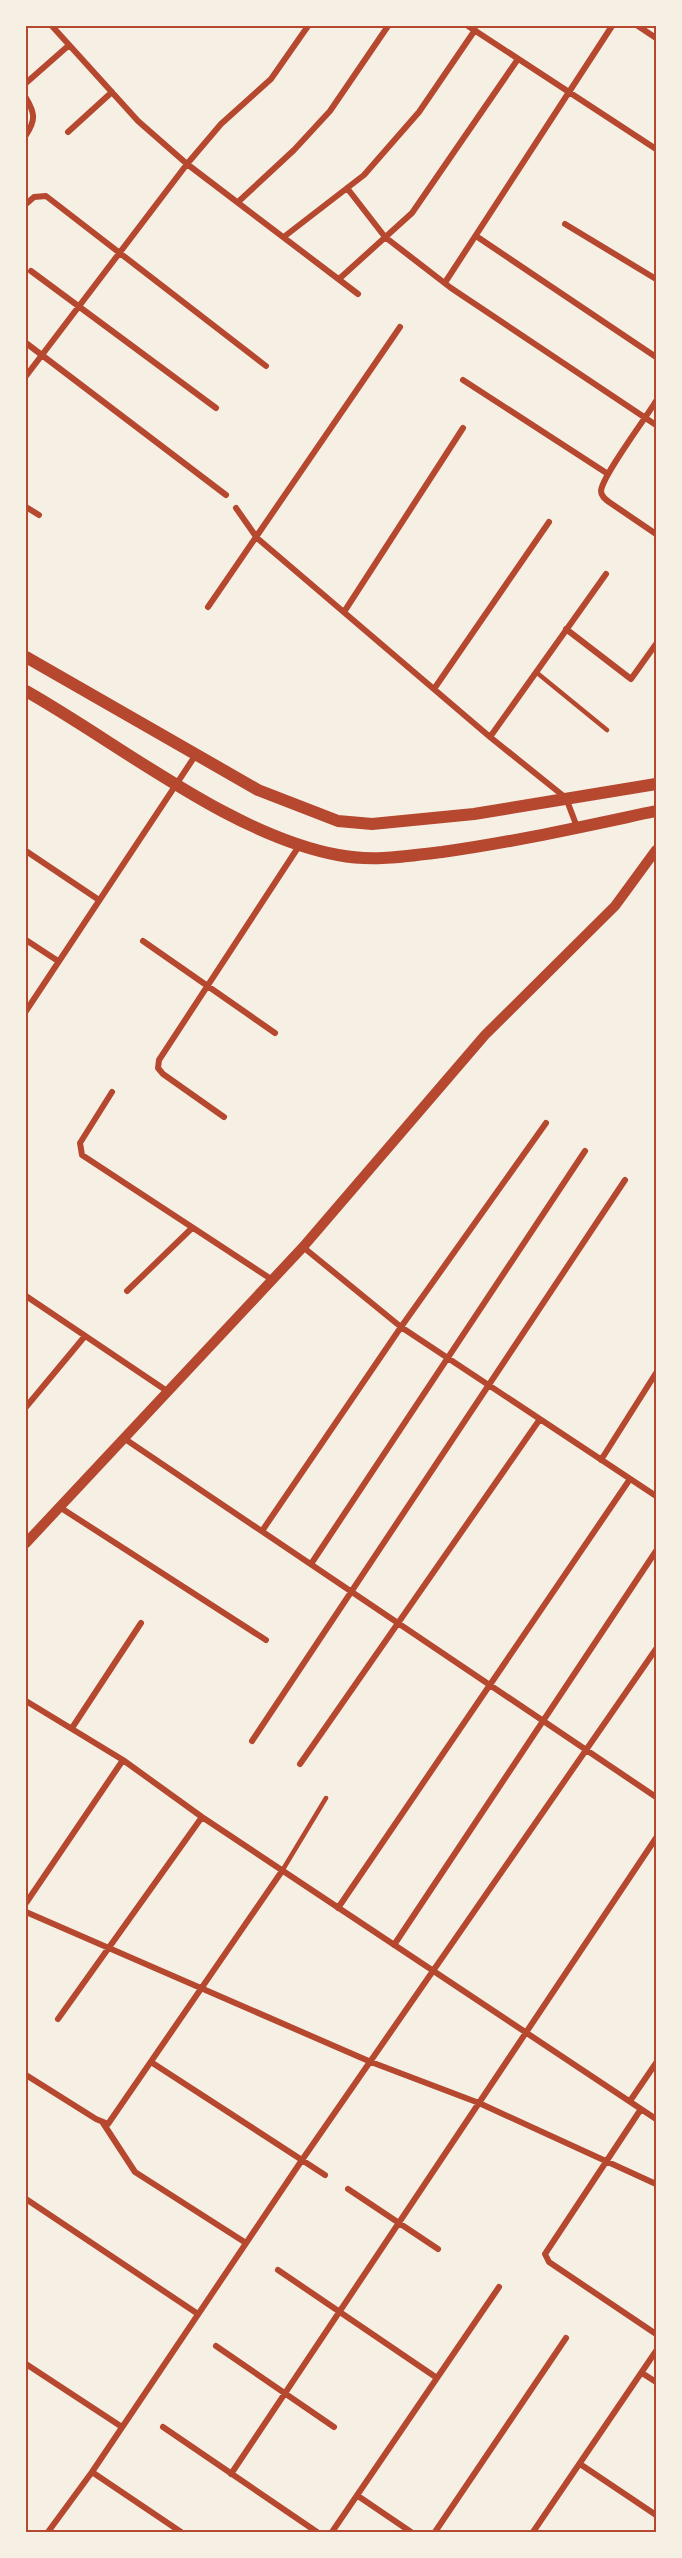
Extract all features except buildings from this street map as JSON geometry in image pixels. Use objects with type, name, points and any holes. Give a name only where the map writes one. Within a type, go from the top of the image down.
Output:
[{"type":"main road","points":[[26,657],[195,756],[258,790],[338,821],[372,824],[463,815],[657,784]]},
{"type":"main road","points":[[26,691],[177,784],[236,817],[299,846],[340,856],[388,859],[471,848],[657,811]]},
{"type":"street","points":[[52,26],[138,121],[187,164],[285,236],[358,294]]},
{"type":"street","points":[[26,376],[40,354],[187,164],[221,124],[271,79],[308,26]]},
{"type":"street","points":[[238,202],[294,150],[330,111],[388,26]]},
{"type":"street","points":[[468,26],[657,149]]},
{"type":"street","points":[[446,282],[612,26]]},
{"type":"street","points":[[638,26],[657,38]]},
{"type":"street","points":[[285,236],[364,175],[419,112],[475,30]]},
{"type":"street","points":[[26,83],[68,46]]},
{"type":"street","points":[[339,279],[412,213],[519,59]]},
{"type":"street","points":[[68,132],[112,92]]},
{"type":"street","points":[[26,98],[34,116],[33,124],[26,135]]},
{"type":"street","points":[[347,188],[385,237],[446,282],[657,425]]},
{"type":"street","points":[[26,204],[34,196],[46,196],[266,366]]},
{"type":"street","points":[[565,224],[657,279]]},
{"type":"street","points":[[476,236],[657,357]]},
{"type":"street","points":[[31,271],[216,408]]},
{"type":"street","points":[[208,607],[400,327]]},
{"type":"street","points":[[26,343],[226,495]]},
{"type":"street","points":[[463,381],[608,474]]},
{"type":"street","points":[[657,401],[608,474],[601,490],[602,496],[657,534]]},
{"type":"street","points":[[345,612],[463,428]]},
{"type":"street","points":[[26,507],[39,515]]},
{"type":"street","points":[[236,508],[257,538],[490,737],[567,798],[577,827]]},
{"type":"street","points":[[434,689],[549,522]]},
{"type":"street","points":[[490,737],[606,574]]},
{"type":"street","points":[[566,629],[631,679],[657,644]]},
{"type":"street","points":[[26,1011],[195,756]]},
{"type":"street","points":[[224,1117],[158,1068],[159,1060],[299,846]]},
{"type":"street","points":[[26,1543],[303,1247],[485,1035],[615,906],[657,850]]},
{"type":"street","points":[[26,851],[99,900]]},
{"type":"street","points":[[26,940],[58,961]]},
{"type":"street","points":[[143,940],[275,1033]]},
{"type":"street","points":[[112,1092],[80,1143],[82,1155],[271,1279]]},
{"type":"street","points":[[262,1531],[401,1327],[546,1123]]},
{"type":"street","points":[[311,1564],[585,1151]]},
{"type":"street","points":[[252,1741],[625,1180]]},
{"type":"street","points":[[127,1291],[192,1228]]},
{"type":"street","points":[[303,1247],[401,1327],[657,1497]]},
{"type":"street","points":[[26,1296],[167,1391]]},
{"type":"street","points":[[26,1407],[85,1336]]},
{"type":"street","points":[[601,1460],[657,1373]]},
{"type":"street","points":[[300,1764],[540,1419]]},
{"type":"street","points":[[125,1439],[657,1797]]},
{"type":"street","points":[[339,1908],[630,1479]]},
{"type":"street","points":[[61,1508],[266,1640]]},
{"type":"street","points":[[394,1945],[657,1551]]},
{"type":"street","points":[[72,1728],[141,1623]]},
{"type":"street","points":[[48,2532],[92,2472],[302,2160],[657,1649]]},
{"type":"street","points":[[26,1701],[123,1760],[282,1871],[657,2119]]},
{"type":"street","points":[[26,1903],[123,1760]]},
{"type":"street","points":[[58,2019],[202,1817]]},
{"type":"street","points":[[231,2474],[657,1838]]},
{"type":"street","points":[[103,2123],[108,2124],[114,2119],[282,1871]]},
{"type":"street","points":[[26,1912],[371,2062],[479,2103],[657,2184]]},
{"type":"street","points":[[151,2062],[325,2175]]},
{"type":"street","points":[[630,2101],[657,2063]]},
{"type":"street","points":[[26,2075],[103,2123],[135,2172],[246,2243]]},
{"type":"street","points":[[641,2109],[545,2254],[546,2258],[657,2334]]},
{"type":"street","points":[[348,2190],[438,2249]]},
{"type":"street","points":[[26,2199],[198,2314]]},
{"type":"street","points":[[278,2270],[437,2378]]},
{"type":"street","points":[[332,2532],[499,2287]]},
{"type":"street","points":[[435,2532],[566,2338]]},
{"type":"street","points":[[216,2346],[334,2427]]},
{"type":"street","points":[[532,2532],[657,2351]]},
{"type":"street","points":[[26,2364],[122,2427]]},
{"type":"street","points":[[642,2373],[657,2382]]},
{"type":"street","points":[[163,2427],[317,2532]]},
{"type":"street","points":[[580,2464],[657,2515]]},
{"type":"street","points":[[92,2472],[180,2532]]},
{"type":"street","points":[[358,2496],[411,2532]]},
{"type":"lane","points":[[536,672],[607,730]]},
{"type":"lane","points":[[282,1871],[326,1798]]}]
